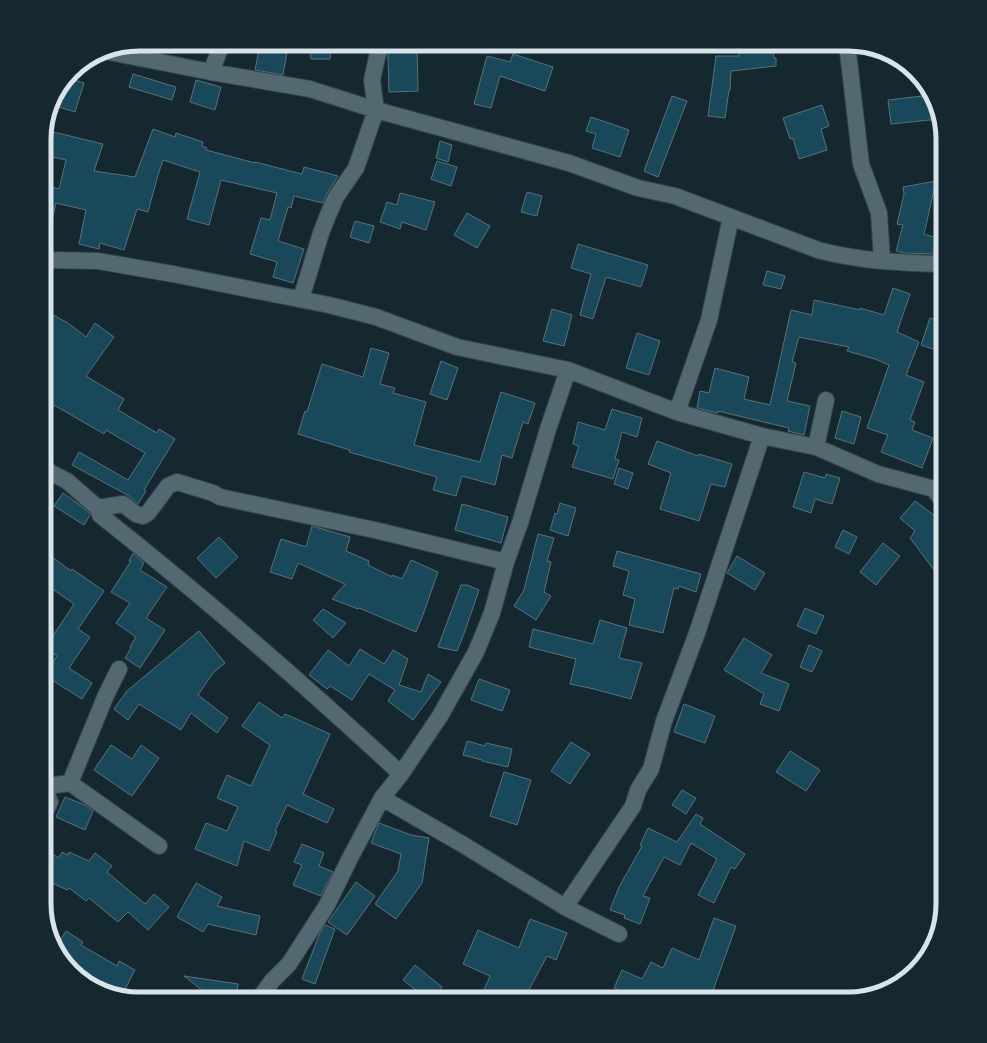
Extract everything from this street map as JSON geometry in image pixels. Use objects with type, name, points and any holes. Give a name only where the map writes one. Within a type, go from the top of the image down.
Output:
[{"type":"street","points":[[211,72],[219,51]]},
{"type":"street","points":[[301,299],[331,209],[336,197],[356,168],[376,110],[372,80],[379,51]]},
{"type":"street","points":[[848,51],[861,164],[879,213],[882,261]]},
{"type":"street","points":[[119,54],[310,89],[376,110],[569,163],[638,188],[675,196],[818,250],[842,256],[882,261],[936,264]]},
{"type":"street","points":[[677,412],[709,320],[731,217]]},
{"type":"street","points":[[51,260],[98,261],[173,274],[301,299],[376,317],[457,347],[568,370],[677,412],[762,436],[816,448],[878,474],[936,486]]},
{"type":"street","points":[[263,992],[293,958],[327,905],[382,798],[402,774],[440,716],[476,652],[492,613],[506,562],[520,523],[548,429],[568,370]]},
{"type":"street","points":[[816,448],[826,400]]},
{"type":"street","points":[[565,907],[618,826],[633,806],[638,790],[651,769],[664,721],[699,626],[762,436]]},
{"type":"street","points":[[51,473],[67,481],[98,508],[100,515],[171,571],[260,647],[402,774]]},
{"type":"street","points":[[98,508],[124,504],[136,514],[143,516],[148,513],[168,486],[177,482],[213,493],[220,497],[379,531],[506,562]]},
{"type":"street","points":[[70,783],[106,695],[119,669]]},
{"type":"street","points":[[51,787],[70,783],[159,846]]},
{"type":"street","points":[[382,798],[462,844],[565,907],[619,934]]},
{"type":"building","points":[[259,51],[287,51],[283,75],[255,70]]},
{"type":"building","points":[[310,51],[331,51],[330,59],[311,59]]},
{"type":"building","points":[[389,51],[417,51],[418,91],[389,92]]},
{"type":"building","points":[[773,51],[774,58],[776,58],[776,66],[731,71],[730,90],[725,118],[708,116],[716,56],[739,56],[739,53]]},
{"type":"building","points":[[513,54],[553,67],[545,91],[500,76],[491,108],[474,104],[487,56],[510,62]]},
{"type":"building","points":[[133,74],[176,87],[172,100],[129,87]]},
{"type":"building","points":[[74,80],[84,83],[75,112],[58,107],[66,90]]},
{"type":"building","points":[[196,80],[221,87],[215,110],[190,102]]},
{"type":"building","points":[[672,96],[687,101],[658,177],[644,171]]},
{"type":"building","points":[[924,96],[934,120],[891,124],[888,100]]},
{"type":"building","points":[[822,105],[829,126],[821,129],[827,150],[799,159],[793,138],[790,139],[783,118]]},
{"type":"building","points":[[591,117],[629,130],[620,157],[592,148],[596,134],[586,131]]},
{"type":"building","points":[[153,129],[175,137],[176,133],[203,142],[202,146],[207,148],[206,150],[255,163],[302,174],[304,167],[338,176],[327,193],[323,203],[294,196],[291,208],[288,207],[278,241],[304,249],[293,283],[273,277],[277,262],[250,254],[261,218],[270,220],[277,193],[221,180],[209,225],[187,219],[200,172],[163,160],[148,212],[137,209],[124,250],[100,243],[99,249],[79,244],[86,210],[56,203],[51,225],[51,187],[59,189],[66,160],[51,157],[51,132],[103,144],[94,171],[135,177]]},
{"type":"building","points":[[440,141],[452,145],[448,162],[436,158]]},
{"type":"building","points":[[437,161],[457,167],[451,186],[431,179]]},
{"type":"building","points":[[936,181],[924,234],[936,238],[933,254],[905,253],[896,251],[903,225],[897,224],[904,194],[903,187]]},
{"type":"building","points":[[527,192],[542,196],[537,216],[521,212]]},
{"type":"building","points":[[400,193],[435,202],[426,230],[402,222],[400,229],[380,222],[387,202],[397,205]]},
{"type":"building","points":[[467,213],[490,226],[477,248],[454,235]]},
{"type":"building","points":[[355,221],[374,226],[369,243],[350,237]]},
{"type":"building","points":[[578,244],[648,265],[641,287],[606,277],[593,319],[580,315],[591,274],[571,268]]},
{"type":"building","points":[[767,271],[785,276],[781,289],[763,285]]},
{"type":"building","points":[[893,288],[910,294],[897,332],[919,342],[906,375],[924,382],[910,420],[915,422],[912,430],[933,438],[922,468],[881,452],[888,435],[867,428],[889,365],[875,359],[847,351],[849,347],[799,337],[792,362],[796,363],[787,401],[810,406],[804,435],[788,431],[789,428],[718,411],[718,413],[697,408],[700,391],[709,393],[715,368],[749,377],[744,399],[770,405],[791,310],[812,315],[814,300],[860,310],[860,308],[884,315]]},
{"type":"building","points":[[552,309],[572,315],[564,346],[543,341]]},
{"type":"building","points":[[51,314],[68,323],[86,337],[95,323],[114,337],[86,376],[124,399],[118,410],[157,433],[159,429],[175,439],[144,490],[146,491],[138,504],[129,496],[72,465],[79,452],[128,480],[145,453],[106,430],[104,434],[54,405],[51,410]]},
{"type":"building","points":[[930,318],[936,320],[936,350],[921,345]]},
{"type":"building","points":[[637,333],[660,341],[649,375],[626,368]]},
{"type":"building","points":[[371,348],[389,353],[380,384],[395,388],[393,393],[426,402],[414,445],[480,462],[501,392],[535,403],[528,424],[523,422],[512,458],[502,455],[495,485],[462,476],[456,496],[433,490],[437,477],[349,452],[350,450],[298,434],[305,411],[307,412],[322,364],[363,377]]},
{"type":"building","points":[[441,361],[458,368],[447,400],[430,394]]},
{"type":"building","points":[[612,409],[642,418],[637,437],[622,432],[615,459],[619,460],[613,479],[572,467],[579,446],[573,444],[578,422],[605,430]]},
{"type":"building","points":[[842,411],[861,417],[854,444],[835,438]]},
{"type":"building","points":[[657,441],[698,456],[699,454],[732,464],[725,487],[711,484],[699,521],[660,509],[671,473],[648,464]]},
{"type":"building","points":[[619,468],[633,473],[628,489],[614,484]]},
{"type":"building","points":[[804,472],[825,478],[826,474],[840,478],[832,504],[815,499],[811,513],[793,507]]},
{"type":"building","points":[[63,493],[90,513],[84,525],[54,506]]},
{"type":"building","points":[[915,501],[936,517],[936,573],[910,538],[915,531],[900,518]]},
{"type":"building","points":[[560,503],[576,508],[568,536],[550,530],[555,513],[557,514]]},
{"type":"building","points":[[462,504],[508,517],[501,543],[455,530]]},
{"type":"building","points":[[312,526],[350,537],[346,551],[369,561],[368,565],[392,577],[392,575],[402,579],[411,560],[438,572],[416,632],[359,608],[358,609],[332,599],[345,584],[298,563],[292,579],[270,572],[281,539],[306,547]]},
{"type":"building","points":[[843,530],[857,537],[849,554],[835,547]]},
{"type":"building","points":[[538,534],[554,538],[547,561],[551,562],[544,592],[551,596],[536,620],[514,606],[524,590]]},
{"type":"building","points":[[219,537],[238,557],[216,578],[197,558]]},
{"type":"building","points":[[883,543],[900,556],[876,585],[860,572]]},
{"type":"building","points":[[617,551],[701,574],[696,592],[679,586],[678,589],[674,588],[663,633],[629,625],[635,599],[623,595],[629,571],[613,566]]},
{"type":"building","points":[[133,553],[144,563],[140,570],[167,587],[146,618],[165,630],[140,668],[125,658],[136,637],[116,623],[130,603],[111,592],[131,561],[129,561]]},
{"type":"building","points":[[51,556],[71,571],[72,569],[104,591],[78,629],[90,637],[69,668],[92,683],[82,699],[51,679],[51,665],[57,656],[51,652],[51,639],[74,604],[51,588]]},
{"type":"building","points":[[737,556],[765,573],[755,590],[727,573]]},
{"type":"building","points":[[461,585],[467,585],[479,590],[465,631],[457,651],[438,647]]},
{"type":"building","points":[[805,608],[824,616],[816,634],[797,626]]},
{"type":"building","points":[[323,609],[346,623],[333,638],[313,620]]},
{"type":"building","points":[[600,620],[627,628],[619,658],[642,663],[631,699],[570,684],[576,659],[529,647],[533,629],[593,644]]},
{"type":"building","points":[[199,631],[225,663],[213,673],[198,695],[228,718],[217,733],[191,713],[181,730],[139,704],[128,720],[114,709],[127,691]]},
{"type":"building","points":[[744,638],[772,655],[761,673],[789,684],[779,711],[760,704],[764,694],[724,670]]},
{"type":"building","points":[[809,645],[822,651],[812,672],[800,667]]},
{"type":"building","points":[[360,649],[384,664],[393,650],[408,659],[399,685],[421,692],[428,674],[441,682],[413,720],[388,701],[395,690],[369,674],[352,700],[330,686],[327,689],[309,675],[328,650],[349,666]]},
{"type":"building","points":[[479,679],[510,690],[502,711],[471,700]]},
{"type":"building","points":[[259,702],[282,718],[285,714],[330,734],[303,794],[334,809],[327,823],[287,805],[275,831],[277,832],[269,851],[244,841],[237,866],[195,849],[206,823],[227,831],[238,807],[217,798],[227,775],[251,786],[270,745],[242,726]]},
{"type":"building","points":[[684,704],[715,716],[705,743],[674,732]]},
{"type":"building","points":[[467,741],[485,746],[486,743],[512,749],[508,767],[463,755]]},
{"type":"building","points":[[571,742],[590,754],[570,784],[551,771]]},
{"type":"building","points":[[111,745],[132,759],[141,745],[159,758],[132,796],[94,770]]},
{"type":"building","points":[[790,751],[820,770],[806,791],[776,772]]},
{"type":"building","points":[[504,772],[531,780],[517,825],[490,816]]},
{"type":"building","points":[[682,790],[696,798],[686,814],[672,805]]},
{"type":"building","points":[[65,797],[85,805],[93,811],[85,830],[56,817]]},
{"type":"building","points":[[696,814],[703,818],[700,824],[745,854],[735,869],[731,867],[714,903],[698,895],[717,859],[691,843],[680,865],[664,857],[643,896],[650,898],[640,924],[624,918],[625,915],[610,910],[619,887],[642,846],[640,845],[648,828],[677,842]]},
{"type":"building","points":[[379,823],[411,835],[429,838],[422,883],[396,919],[375,904],[398,871],[401,854],[371,843]]},
{"type":"building","points":[[302,844],[324,853],[319,866],[333,872],[321,896],[293,885],[302,865],[294,862]]},
{"type":"building","points":[[62,852],[68,855],[69,852],[89,861],[95,853],[112,866],[107,872],[145,904],[154,894],[169,907],[148,930],[128,912],[118,922],[89,898],[86,901],[69,888],[67,890],[51,882],[51,853],[59,858]]},
{"type":"building","points":[[356,882],[375,896],[347,935],[328,922]]},
{"type":"building","points":[[196,883],[222,897],[217,906],[260,916],[256,935],[208,924],[203,932],[177,917]]},
{"type":"building","points":[[714,918],[736,926],[712,992],[622,992],[614,988],[622,970],[642,979],[651,962],[663,968],[672,948],[699,960]]},
{"type":"building","points":[[530,919],[567,933],[556,960],[547,956],[528,992],[483,992],[490,976],[463,964],[478,930],[519,948]]},
{"type":"building","points":[[325,925],[335,929],[315,984],[302,979],[320,933]]},
{"type":"building","points":[[66,931],[83,942],[81,945],[117,966],[119,961],[135,970],[124,990],[106,985],[86,974],[69,957],[60,941]]},
{"type":"building","points":[[415,965],[442,987],[438,992],[418,992],[403,980]]},
{"type":"building","points":[[184,976],[238,984],[237,992],[204,992]]}]
